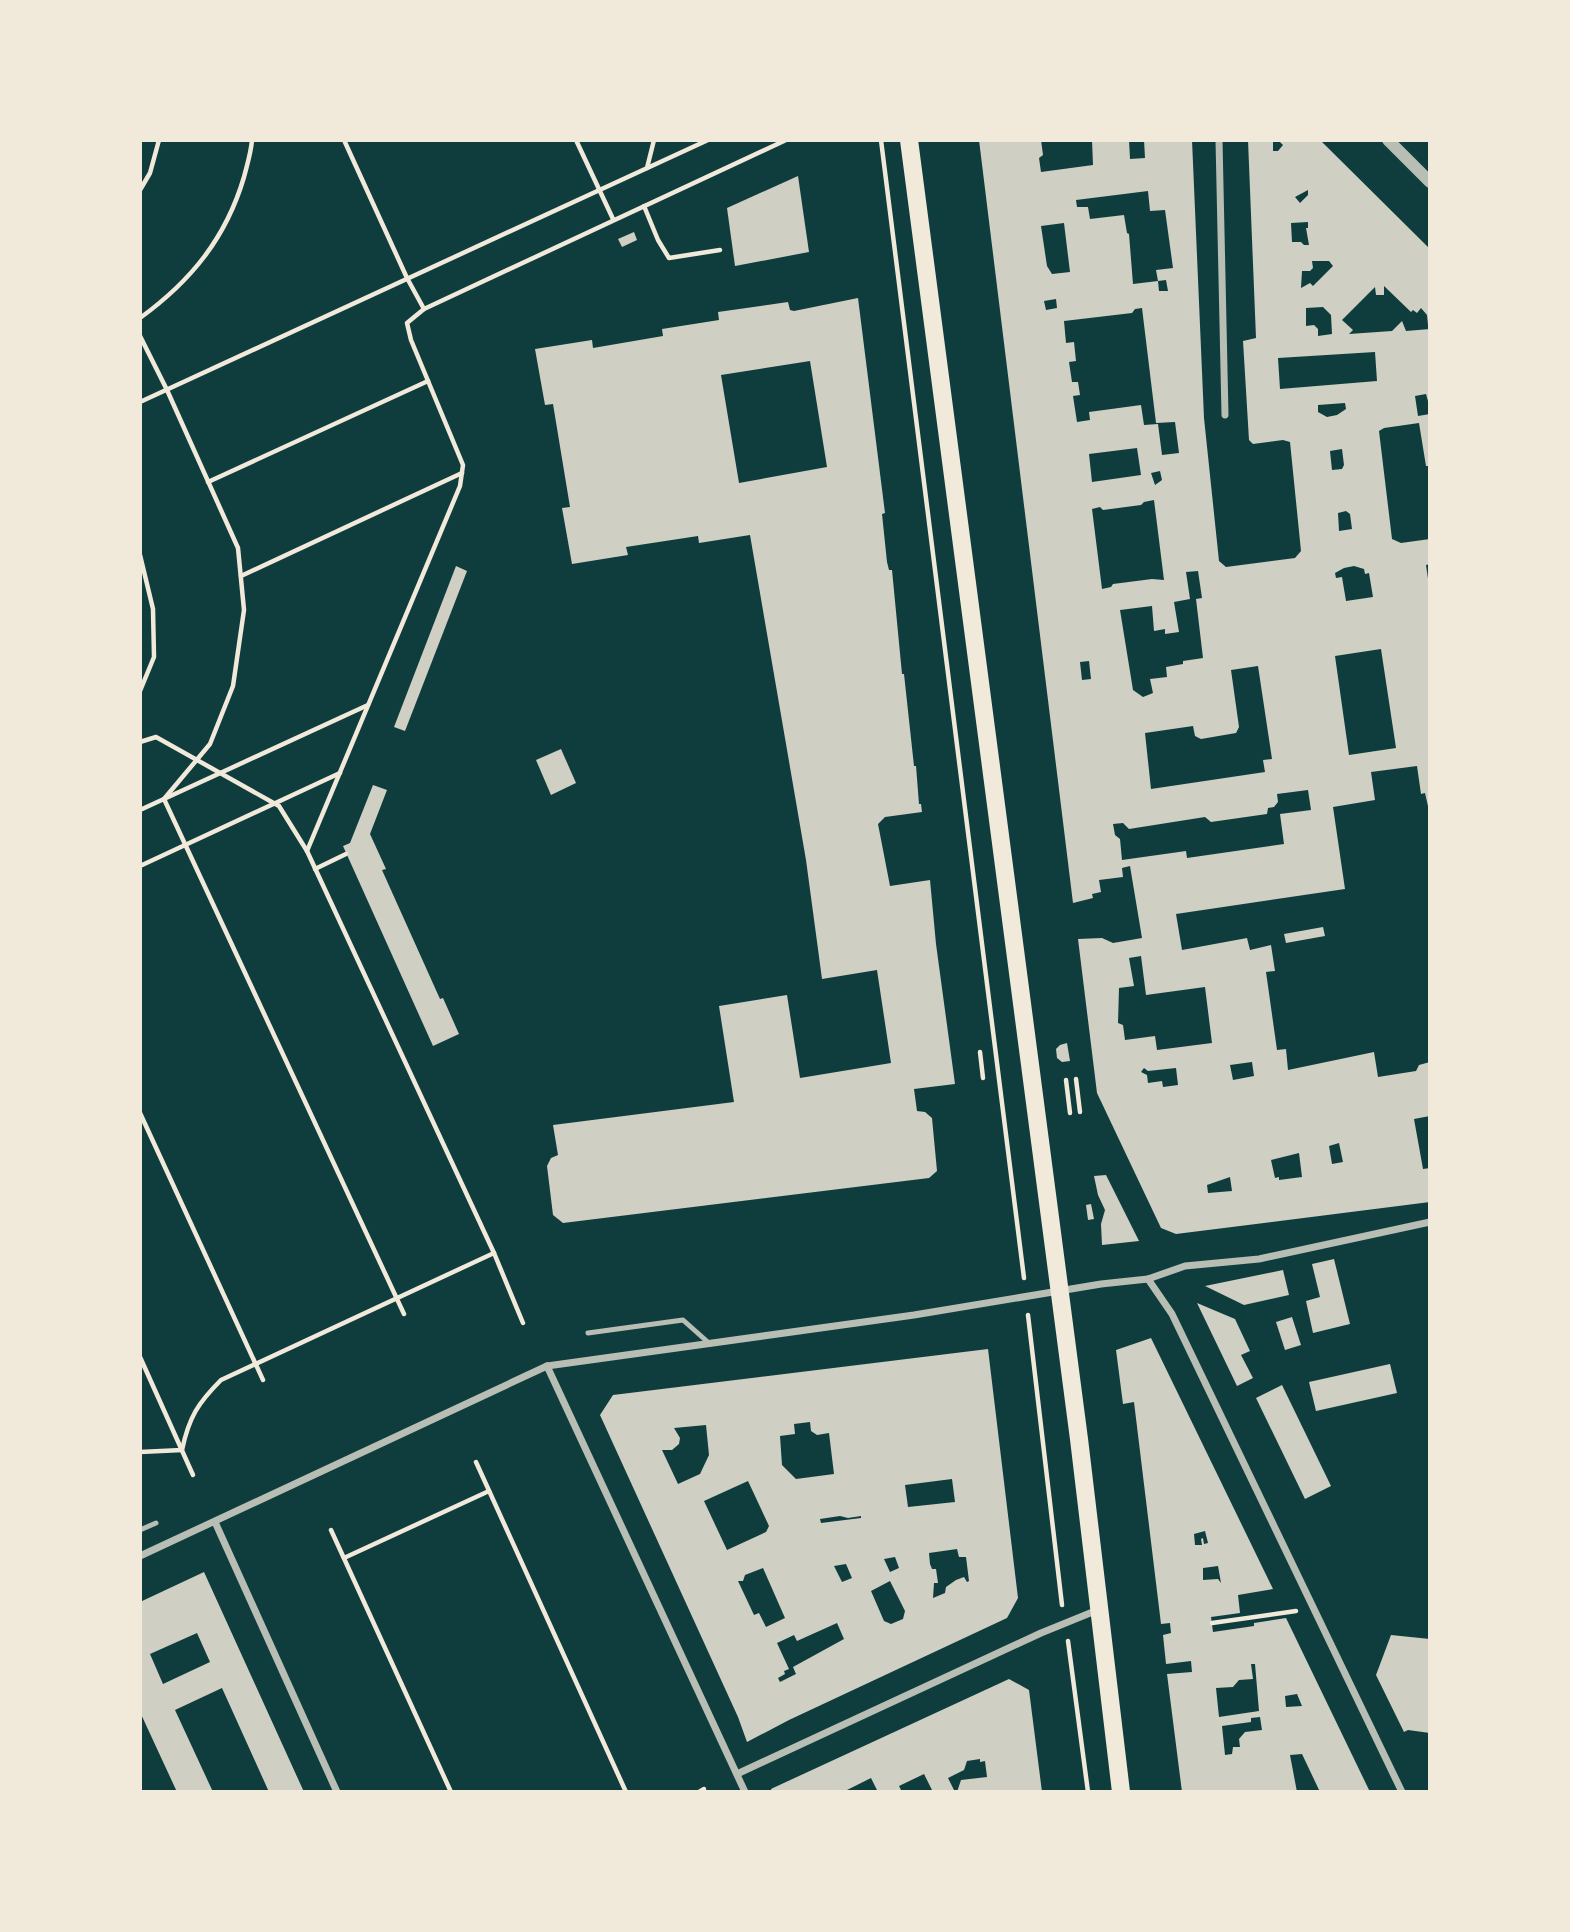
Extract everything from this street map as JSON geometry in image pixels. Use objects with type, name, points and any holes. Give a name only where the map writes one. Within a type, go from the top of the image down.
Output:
[{"type":"main road","points":[[909,140],[1100,1609],[1121,1792]]},
{"type":"street","points":[[1219,140],[1225,415]]},
{"type":"street","points":[[1388,140],[1430,182]]},
{"type":"street","points":[[140,1556],[547,1366],[914,1315],[1148,1279],[1185,1266],[1259,1259],[1430,1222]]},
{"type":"street","points":[[1148,1279],[1172,1314],[1402,1792]]},
{"type":"street","points":[[547,1366],[745,1792]]},
{"type":"street","points":[[215,1522],[337,1792]]},
{"type":"street","points":[[737,1774],[1041,1633],[1100,1609]]},
{"type":"lane","points":[[588,1333],[683,1320],[710,1344]]},
{"type":"lane","points":[[140,1530],[156,1523]]},
{"type":"path","points":[[140,190],[150,173],[159,140]]},
{"type":"path","points":[[140,318],[169,297],[203,261],[235,206],[252,140]]},
{"type":"path","points":[[344,140],[407,278],[424,309]]},
{"type":"path","points":[[576,140],[613,219]]},
{"type":"path","points":[[647,168],[654,140]]},
{"type":"path","points":[[140,402],[708,140]]},
{"type":"path","points":[[307,851],[460,486],[463,465],[411,340],[407,323],[424,309],[786,140]]},
{"type":"path","points":[[881,140],[1022,1266]]},
{"type":"path","points":[[644,206],[658,240],[669,258],[720,250]]},
{"type":"path","points":[[140,336],[238,548],[244,610],[233,686],[210,744],[164,799]]},
{"type":"path","points":[[208,482],[428,381]]},
{"type":"path","points":[[241,576],[462,473]]},
{"type":"path","points":[[140,555],[153,609],[154,657],[140,691]]},
{"type":"path","points":[[140,810],[369,705]]},
{"type":"path","points":[[140,742],[156,737],[279,806],[307,851],[494,1253],[523,1323]]},
{"type":"path","points":[[140,866],[340,773]]},
{"type":"path","points":[[164,799],[404,1314]]},
{"type":"path","points":[[315,869],[346,854]]},
{"type":"path","points":[[980,1052],[983,1079]]},
{"type":"path","points":[[1076,1079],[1080,1112]]},
{"type":"path","points":[[1066,1080],[1070,1113]]},
{"type":"path","points":[[140,1113],[263,1380]]},
{"type":"path","points":[[182,1450],[187,1427],[198,1403],[220,1380],[494,1253]]},
{"type":"path","points":[[1030,1329],[1061,1593]]},
{"type":"path","points":[[140,1357],[193,1475]]},
{"type":"path","points":[[140,1452],[182,1450]]},
{"type":"path","points":[[476,1462],[626,1792]]},
{"type":"path","points":[[344,1558],[489,1490]]},
{"type":"path","points":[[331,1530],[451,1792]]},
{"type":"path","points":[[1212,1623],[1315,1609]]},
{"type":"path","points":[[1071,1654],[1088,1792]]},
{"type":"building","points":[[979,140],[1041,140],[1041,172],[1093,165],[1092,140],[1129,140],[1130,159],[1145,158],[1144,140],[1192,140],[1204,418],[1219,561],[1226,567],[1295,558],[1301,551],[1290,442],[1283,440],[1253,444],[1249,440],[1243,341],[1256,338],[1248,140],[1273,140],[1273,151],[1278,151],[1283,145],[1278,140],[1320,140],[1430,249],[1430,325],[1421,308],[1417,313],[1413,310],[1411,312],[1384,286],[1384,295],[1376,295],[1375,287],[1342,320],[1353,330],[1349,334],[1392,331],[1402,321],[1406,331],[1430,329],[1430,408],[1426,394],[1415,396],[1418,416],[1430,414],[1430,466],[1426,466],[1419,423],[1379,431],[1392,539],[1401,543],[1430,539],[1430,564],[1426,565],[1430,592],[1430,815],[1425,793],[1421,794],[1417,766],[1371,772],[1375,800],[1333,807],[1345,889],[1176,914],[1182,950],[1247,938],[1250,950],[1271,945],[1275,971],[1266,972],[1277,1050],[1286,1049],[1288,1070],[1374,1052],[1378,1077],[1416,1071],[1419,1065],[1430,1062],[1430,1116],[1414,1119],[1423,1169],[1430,1168],[1430,1202],[1176,1234],[1161,1228],[1097,1093],[1078,939],[1102,938],[1113,943],[1142,938],[1130,866],[1122,868],[1123,877],[1099,880],[1101,892],[1092,894],[1093,898],[1073,903]],"holes":[[[1308,190],[1308,195],[1300,203],[1295,197]],[[1148,191],[1150,211],[1165,210],[1173,268],[1156,270],[1158,281],[1133,284],[1129,234],[1124,215],[1090,219],[1088,207],[1077,207],[1076,200]],[[1308,222],[1306,228],[1309,245],[1301,242],[1292,242],[1291,223]],[[1064,223],[1070,272],[1052,274],[1047,266],[1041,226]],[[1312,261],[1329,261],[1333,266],[1313,286],[1310,283],[1301,288],[1302,271],[1310,271],[1313,268]],[[1166,280],[1168,291],[1159,291],[1158,281]],[[1056,299],[1057,308],[1046,310],[1044,301]],[[1323,307],[1331,315],[1332,334],[1318,336],[1318,329],[1314,325],[1306,326],[1306,308]],[[1142,308],[1156,423],[1175,422],[1179,453],[1162,455],[1158,424],[1144,425],[1141,405],[1089,412],[1090,420],[1077,422],[1073,396],[1080,395],[1078,382],[1072,382],[1069,362],[1076,361],[1074,342],[1066,343],[1064,321],[1132,313],[1135,309]],[[1375,352],[1377,381],[1280,389],[1278,358]],[[1345,403],[1346,409],[1327,417],[1318,412],[1318,405]],[[1137,448],[1141,475],[1092,482],[1089,454]],[[1342,449],[1342,469],[1332,470],[1330,451]],[[1160,471],[1162,480],[1155,485],[1151,473]],[[1154,500],[1164,580],[1113,584],[1102,589],[1092,509],[1100,507],[1103,510],[1141,505]],[[1346,511],[1350,514],[1352,529],[1339,531],[1338,513]],[[1354,566],[1364,569],[1365,574],[1369,573],[1373,597],[1346,601],[1342,577],[1336,578],[1335,573]],[[1198,571],[1202,598],[1196,599],[1203,658],[1166,667],[1167,677],[1150,679],[1153,693],[1143,697],[1133,690],[1120,610],[1152,606],[1154,631],[1165,629],[1165,634],[1179,632],[1174,602],[1190,599],[1186,572]],[[1381,649],[1396,748],[1349,755],[1335,656]],[[1089,661],[1091,679],[1082,680],[1080,662]],[[1258,666],[1272,759],[1263,760],[1265,772],[1151,789],[1145,733],[1193,726],[1195,736],[1201,739],[1236,733],[1239,727],[1231,670]],[[1308,790],[1311,810],[1280,814],[1284,844],[1187,858],[1186,851],[1122,860],[1120,839],[1115,835],[1113,824],[1123,823],[1129,829],[1205,817],[1211,822],[1267,814],[1268,808],[1274,807],[1278,802],[1277,794]],[[1141,956],[1146,995],[1205,987],[1212,1043],[1157,1050],[1155,1036],[1125,1040],[1123,1025],[1118,1023],[1119,988],[1134,986],[1129,958]],[[1252,1062],[1254,1076],[1233,1080],[1230,1065]],[[1144,1068],[1148,1071],[1176,1068],[1178,1085],[1163,1087],[1162,1081],[1148,1083],[1147,1075],[1141,1072]],[[1339,1143],[1343,1162],[1332,1164],[1329,1146]],[[1299,1153],[1302,1177],[1279,1180],[1279,1177],[1275,1178],[1271,1160]],[[1230,1177],[1232,1191],[1208,1193],[1207,1185]]]},
{"type":"building","points":[[798,176],[809,252],[735,266],[727,208]]},
{"type":"building","points":[[634,232],[637,240],[622,247],[618,239]]},
{"type":"building","points":[[858,298],[885,513],[882,514],[887,562],[889,570],[892,570],[902,674],[922,812],[885,817],[878,824],[890,886],[930,880],[955,1084],[914,1089],[917,1111],[925,1112],[932,1118],[937,1171],[929,1178],[563,1223],[553,1215],[547,1166],[551,1158],[558,1155],[553,1125],[734,1102],[719,1006],[787,995],[800,1078],[891,1063],[877,970],[822,979],[806,860],[750,535],[699,543],[698,536],[626,547],[628,555],[572,564],[562,508],[570,507],[553,404],[545,405],[535,349],[592,340],[593,348],[663,336],[662,329],[719,320],[718,312],[788,302],[790,310]],"holes":[[[810,361],[827,467],[739,483],[721,375]]]},
{"type":"building","points":[[456,566],[467,571],[405,731],[394,727]]},
{"type":"building","points":[[561,749],[576,783],[551,795],[536,760]]},
{"type":"building","points":[[373,785],[387,790],[370,834],[386,869],[382,870],[440,999],[443,998],[459,1034],[433,1046],[343,846],[350,843]]},
{"type":"building","points":[[1323,927],[1325,936],[1286,943],[1284,934]]},
{"type":"building","points":[[1067,1043],[1070,1061],[1062,1062],[1057,1058],[1056,1049]]},
{"type":"building","points":[[1106,1175],[1139,1241],[1102,1245],[1101,1224],[1105,1210],[1094,1176]]},
{"type":"building","points":[[1091,1204],[1094,1219],[1088,1220],[1086,1205]]},
{"type":"building","points":[[1334,1259],[1350,1324],[1313,1333],[1306,1301],[1320,1297],[1312,1264]]},
{"type":"building","points":[[1283,1270],[1289,1295],[1244,1305],[1205,1286]]},
{"type":"building","points":[[1197,1303],[1235,1319],[1250,1351],[1241,1355],[1253,1378],[1237,1386]]},
{"type":"building","points":[[1292,1317],[1301,1345],[1285,1350],[1276,1322]]},
{"type":"building","points":[[1151,1338],[1273,1589],[1238,1595],[1240,1613],[1211,1617],[1213,1632],[1286,1618],[1370,1792],[1320,1792],[1302,1754],[1290,1755],[1297,1792],[1182,1792],[1167,1674],[1192,1672],[1191,1661],[1166,1664],[1163,1635],[1171,1633],[1170,1623],[1161,1624],[1134,1402],[1123,1404],[1116,1350]],"holes":[[[1205,1531],[1208,1543],[1204,1544],[1203,1538],[1202,1545],[1195,1545],[1194,1534]],[[1218,1566],[1221,1583],[1218,1579],[1203,1580],[1203,1568]],[[1251,1664],[1255,1664],[1259,1711],[1219,1717],[1216,1688],[1233,1687],[1239,1680],[1253,1679]],[[1297,1694],[1302,1706],[1286,1707],[1285,1696]],[[1260,1717],[1262,1730],[1245,1732],[1239,1739],[1240,1747],[1233,1747],[1232,1754],[1225,1755],[1222,1726],[1251,1722],[1251,1718]]]},
{"type":"building","points":[[988,1349],[1018,1598],[1007,1618],[747,1742],[600,1415],[613,1395]],"holes":[[[810,1422],[811,1431],[817,1435],[829,1433],[834,1474],[796,1479],[782,1465],[780,1436],[795,1434],[794,1424]],[[706,1425],[709,1455],[700,1474],[678,1484],[662,1450],[672,1450],[679,1444],[680,1438],[674,1428]],[[952,1479],[955,1502],[908,1507],[905,1485]],[[748,1481],[769,1526],[766,1532],[727,1550],[704,1501]],[[840,1516],[861,1518],[821,1523],[820,1519]],[[957,1549],[959,1557],[966,1557],[969,1581],[964,1577],[956,1580],[946,1587],[945,1593],[933,1598],[934,1583],[938,1583],[936,1569],[932,1569],[929,1553]],[[895,1557],[899,1568],[890,1572],[884,1559]],[[846,1564],[852,1578],[842,1582],[834,1566]],[[763,1568],[785,1618],[766,1627],[759,1613],[754,1615],[738,1581],[743,1581],[745,1575]],[[890,1581],[905,1611],[903,1619],[891,1624],[884,1621],[871,1591]],[[837,1623],[844,1639],[793,1667],[796,1674],[780,1682],[778,1678],[789,1669],[777,1643],[794,1635],[797,1641]]]},
{"type":"building","points":[[1390,1364],[1397,1393],[1316,1411],[1309,1382]]},
{"type":"building","points":[[1282,1385],[1331,1486],[1305,1499],[1256,1398]]},
{"type":"building","points":[[204,1572],[304,1792],[269,1792],[222,1688],[175,1710],[213,1792],[177,1792],[140,1712],[140,1602]],"holes":[[[197,1633],[210,1662],[163,1684],[150,1654]]]},
{"type":"building","points":[[1391,1635],[1430,1639],[1430,1733],[1408,1730],[1404,1732],[1376,1675]]},
{"type":"building","points":[[1009,1679],[1029,1690],[1042,1792],[957,1792],[961,1780],[987,1777],[985,1761],[980,1762],[980,1759],[967,1761],[964,1770],[948,1778],[955,1792],[933,1792],[924,1774],[899,1786],[902,1792],[878,1792],[871,1778],[843,1792],[772,1792],[773,1788]]}]
